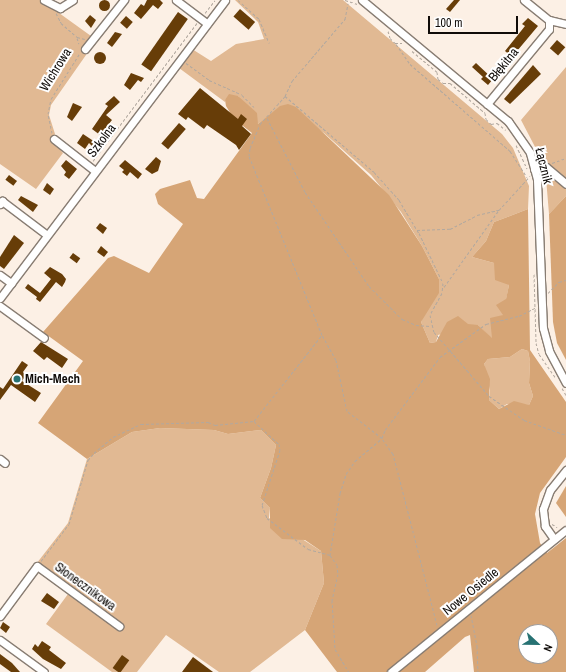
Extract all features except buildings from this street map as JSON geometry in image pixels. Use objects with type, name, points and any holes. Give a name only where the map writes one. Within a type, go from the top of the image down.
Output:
[{"type":"street","points":[[44,0],[56,8],[60,8],[73,0]]},
{"type":"street","name":"Wichrowa","points":[[85,49],[124,0]]},
{"type":"street","points":[[176,0],[207,23]]},
{"type":"street","name":"Szkolna","points":[[0,298],[225,0]]},
{"type":"street","points":[[524,0],[548,20],[566,24]]},
{"type":"street","name":"Łącznik","points":[[361,3],[508,121],[521,137],[534,168],[537,180],[541,306],[549,351],[566,383]]},
{"type":"street","name":"Błękitna","points":[[487,104],[548,29],[548,20]]},
{"type":"street","points":[[54,139],[95,171]]},
{"type":"street","points":[[534,168],[546,168],[566,184]]},
{"type":"street","points":[[0,204],[2,202],[47,235]]},
{"type":"street","points":[[0,276],[11,283]]},
{"type":"street","points":[[0,306],[44,338]]},
{"type":"street","points":[[554,539],[545,526],[543,510],[550,490],[566,470]]},
{"type":"street","name":"Nowe Osiedle","points":[[391,672],[566,530]]},
{"type":"street","points":[[0,616],[37,566]]},
{"type":"street","name":"Słonecznikowa","points":[[37,566],[119,626]]},
{"type":"street","points":[[0,640],[44,672]]},
{"type":"path","points":[[238,0],[259,20],[269,43]]},
{"type":"path","points":[[345,0],[348,2],[361,3]]},
{"type":"path","points":[[348,2],[345,19],[292,81],[285,96],[260,124],[250,148],[249,156],[322,335],[336,360],[347,411],[382,438],[393,454],[441,632]]},
{"type":"path","points":[[56,8],[61,22],[74,35],[82,39],[93,40]]},
{"type":"path","points":[[383,26],[410,64],[510,151],[527,177]]},
{"type":"path","points":[[395,43],[402,42],[437,72],[438,79],[443,83],[450,83],[485,113],[488,121],[498,123],[510,134]]},
{"type":"path","name":"Wichrowa","points":[[54,139],[48,114],[51,99],[85,49]]},
{"type":"path","points":[[181,58],[209,80],[242,95],[254,107]]},
{"type":"path","points":[[285,96],[384,182],[399,200],[417,230],[441,277],[443,289]]},
{"type":"path","points":[[266,118],[305,192],[370,286],[402,319],[416,325],[430,326]]},
{"type":"path","points":[[516,144],[530,176],[530,182]]},
{"type":"path","points":[[546,168],[566,158]]},
{"type":"path","points":[[534,168],[530,176],[527,177],[499,210],[443,289],[430,315],[430,326],[489,396],[515,415],[566,434]]},
{"type":"path","points":[[417,230],[450,229],[476,215],[499,210]]},
{"type":"path","points":[[534,268],[533,310],[539,354],[566,394]]},
{"type":"path","points":[[546,295],[560,282],[566,280]]},
{"type":"path","points":[[330,555],[340,493],[346,474],[355,461],[382,438],[385,430],[440,357],[448,349],[486,324],[519,316],[541,306]]},
{"type":"path","points":[[37,566],[69,524],[88,460],[113,437],[141,424],[208,422],[215,425],[254,421],[322,335]]},
{"type":"path","points":[[254,421],[279,444],[280,450],[262,505],[267,518],[308,549],[330,555],[337,565],[338,574],[332,600],[335,649],[349,672]]},
{"type":"path","points":[[468,610],[477,646],[478,672]]},
{"type":"shaded area","points":[[0,0],[41,0],[91,36],[83,48],[86,55],[51,105],[49,115],[55,134],[52,139],[63,153],[36,189],[0,164]]},
{"type":"shaded area","points":[[235,0],[343,0],[502,134],[513,148],[529,186],[528,209],[494,222],[486,241],[472,257],[494,263],[509,285],[503,315],[492,339],[478,325],[438,335],[436,342],[430,343],[421,322],[439,279],[422,246],[401,212],[371,175],[324,133],[281,106],[258,124],[238,96],[225,100],[225,102],[179,68],[192,49],[211,61],[236,44],[264,39],[258,22]]},
{"type":"shaded area","points":[[566,67],[566,196],[549,214],[545,166],[521,120]]},
{"type":"shaded area","points":[[229,94],[238,96],[257,113],[258,124],[280,106],[288,104],[296,107],[389,195],[422,246],[439,279],[439,293],[421,322],[430,343],[436,342],[447,322],[458,316],[468,324],[478,325],[492,338],[490,318],[503,315],[496,305],[506,299],[509,285],[495,280],[494,263],[472,257],[486,241],[494,222],[528,209],[530,350],[566,402],[566,457],[540,493],[535,514],[540,543],[547,553],[566,538],[566,672],[474,672],[470,635],[465,637],[425,672],[337,672],[305,630],[324,583],[321,551],[305,540],[282,539],[270,528],[270,508],[260,498],[271,468],[276,445],[261,430],[228,434],[214,430],[160,428],[132,432],[87,459],[38,423],[83,361],[43,332],[108,258],[114,256],[149,273],[183,224],[158,204],[155,194],[160,189],[190,180],[197,198],[204,199],[252,133],[234,119],[226,106],[225,100]],"holes":[[[522,349],[528,351],[530,361],[529,383],[533,396],[529,405],[514,401],[499,409],[489,400],[490,379],[484,364],[488,359],[510,357]]]},
{"type":"shaded area","points":[[566,196],[566,360],[557,343],[553,322],[549,214]]},
{"type":"shaded area","points":[[522,349],[528,351],[530,361],[529,383],[533,396],[529,405],[507,404],[499,409],[489,400],[490,390],[484,364],[488,359],[510,357]]},
{"type":"shaded area","points":[[160,428],[214,430],[228,434],[261,430],[276,445],[271,468],[260,498],[270,508],[269,518],[321,551],[324,583],[305,630],[250,672],[219,672],[166,635],[137,672],[112,672],[46,624],[68,594],[33,568],[68,523],[87,459],[132,432]]},
{"type":"shaded area","points":[[566,486],[566,517],[556,503]]},
{"type":"place","name":"Mich-Mech","points":[[17,379]]}]
